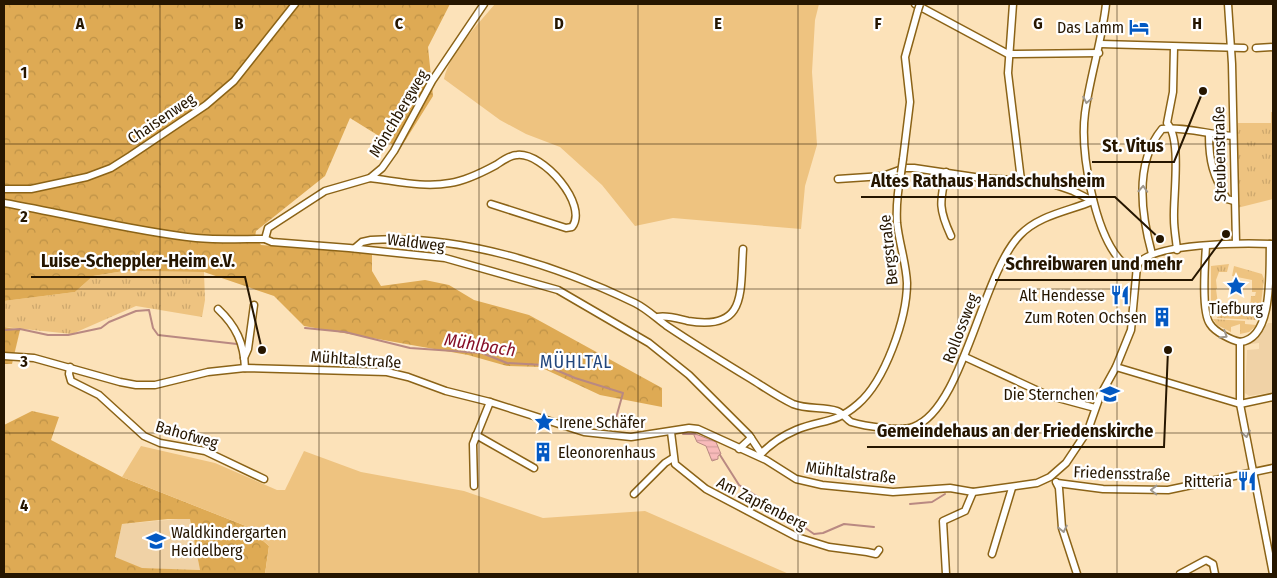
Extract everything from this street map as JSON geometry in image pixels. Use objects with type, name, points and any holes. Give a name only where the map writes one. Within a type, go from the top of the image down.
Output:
[{"type":"street","name":"Chaisenweg","points":[[4,189],[23,190],[55,184],[103,171],[125,160],[206,105],[234,81],[295,4]]},
{"type":"street","name":"Mönchbergweg","points":[[265,239],[266,232],[270,226],[324,191],[370,178],[389,158],[432,82],[484,4]]},
{"type":"street","points":[[1013,4],[1012,42],[1008,54],[1008,73],[1021,180]]},
{"type":"street","points":[[1106,4],[1101,44],[1088,94],[1083,133],[1093,201],[1103,231],[1115,256],[1123,263],[1136,266],[1142,258],[1152,254],[1236,243],[1272,244],[1264,322],[1254,336],[1240,342]]},
{"type":"street","name":"Steubenstraße","points":[[1228,4],[1236,243]]},
{"type":"street","points":[[918,6],[1008,54],[1098,53]]},
{"type":"street","name":"Bergstraße","points":[[760,455],[774,442],[796,430],[834,421],[844,416],[862,400],[873,386],[886,362],[900,323],[907,282],[897,217],[910,102],[905,57],[918,6]]},
{"type":"street","points":[[1101,44],[1244,48]]},
{"type":"street","points":[[1174,47],[1173,92],[1167,123],[1171,128],[1174,140],[1174,219],[1177,250]]},
{"type":"street","points":[[1256,48],[1273,47]]},
{"type":"street","points":[[1152,254],[1144,224],[1143,179],[1148,158],[1158,134],[1162,129],[1171,128],[1209,135],[1233,136]]},
{"type":"street","points":[[1209,135],[1209,161],[1212,170],[1227,199],[1234,201]]},
{"type":"street","points":[[370,178],[409,184],[450,184],[485,171],[514,156],[521,155],[539,162],[557,177],[575,207],[577,218],[572,227],[566,228],[491,204]]},
{"type":"street","points":[[838,179],[882,176],[909,167],[981,178],[1042,181],[1060,186],[1093,201]]},
{"type":"street","points":[[946,172],[940,202],[941,215],[951,236]]},
{"type":"street","name":"Rollossweg","points":[[355,248],[368,241],[397,239],[471,247],[561,271],[636,303],[710,354],[788,401],[806,408],[838,411],[852,422],[905,429],[919,425],[934,410],[965,357],[988,294],[1016,240],[1035,223],[1093,201]]},
{"type":"street","name":"Waldweg","points":[[4,203],[56,212],[100,224],[194,238],[265,239],[272,242],[355,248],[445,258],[558,290],[649,343],[689,375],[752,438],[760,455]]},
{"type":"street","points":[[1206,246],[1208,320],[1213,328],[1240,342]]},
{"type":"street","points":[[658,317],[709,323],[719,322],[728,317],[736,308],[739,298],[743,249]]},
{"type":"street","name":"Mühltalstraße","points":[[4,356],[34,358],[120,382],[155,385],[208,372],[245,368],[387,372],[584,432],[622,437],[671,432],[689,428],[698,429],[739,449],[760,455],[796,479],[822,486],[893,492],[950,488],[973,492],[1037,483],[1050,477],[1066,463],[1088,430],[1102,390],[1116,367],[1131,330],[1136,266]]},
{"type":"street","points":[[244,358],[248,350],[254,306]]},
{"type":"street","points":[[218,309],[234,325],[244,358],[245,368]]},
{"type":"street","points":[[1240,342],[1240,404],[1273,573],[1269,574]]},
{"type":"street","points":[[965,357],[1047,395],[1096,408]]},
{"type":"street","name":"Bahofweg","points":[[70,367],[68,374],[71,381],[99,395],[144,436],[160,442],[205,451],[264,479]]},
{"type":"street","points":[[1116,367],[1240,404],[1273,397]]},
{"type":"street","points":[[474,486],[474,444],[490,402]]},
{"type":"street","points":[[634,494],[665,463],[673,458],[671,432]]},
{"type":"street","points":[[476,435],[534,468]]},
{"type":"street","points":[[739,449],[752,438]]},
{"type":"street","name":"Am Zapfenberg","points":[[673,458],[678,468],[697,484],[797,537],[839,548],[876,554],[879,550]]},
{"type":"street","name":"Friedensstraße","points":[[1057,483],[1103,489],[1168,490],[1273,468]]},
{"type":"street","points":[[1050,477],[1057,483],[1062,528],[1077,574]]},
{"type":"street","points":[[992,554],[1012,488]]},
{"type":"street","points":[[946,574],[943,521],[966,510],[973,492]]},
{"type":"street","points":[[1180,574],[1204,560],[1213,564],[1214,574]]},
{"type":"shaded area","points":[[1268,323],[1273,323],[1273,392],[1249,396],[1245,393],[1247,350],[1259,349],[1259,343],[1250,344]]},
{"type":"shaded area","points":[[693,433],[716,442],[721,454],[718,456],[718,459],[712,461],[706,446],[697,442]]},
{"type":"shaded area","name":"Waldkindergarten Heidelberg","points":[[190,518],[200,570],[141,568],[115,558],[122,524]]},
{"type":"green space","points":[[4,4],[450,4],[428,47],[433,96],[400,149],[350,118],[325,176],[256,231],[255,237],[261,245],[372,253],[372,271],[381,286],[425,280],[449,285],[474,300],[529,315],[662,388],[662,407],[600,395],[540,367],[507,366],[468,355],[304,326],[274,296],[204,272],[124,271],[93,276],[75,292],[4,301]]},
{"type":"green space","points":[[495,4],[819,4],[815,20],[812,72],[817,145],[805,186],[801,229],[673,218],[635,226],[602,185],[560,147],[526,134],[500,120],[444,79],[447,69],[458,50]]},
{"type":"green space","points":[[1271,112],[1273,112],[1273,199],[1237,208],[1238,123],[1271,123]]},
{"type":"green space","points":[[1229,264],[1227,272],[1219,272],[1216,280],[1218,304],[1211,305],[1211,266]]},
{"type":"green space","points":[[1234,266],[1262,274],[1264,279],[1259,320],[1217,318],[1221,311],[1247,312],[1251,317],[1255,314],[1250,309],[1251,296],[1255,296],[1256,292],[1252,292],[1252,280],[1232,276]]},
{"type":"green space","points":[[124,271],[204,272],[205,300],[202,317],[136,306],[72,334],[4,327],[4,301],[75,292],[93,276]]},
{"type":"green space","points":[[1213,319],[1245,321],[1245,324],[1257,325],[1249,332],[1240,334],[1240,324],[1231,327],[1231,332],[1217,325]]},
{"type":"green space","points":[[4,327],[20,330],[12,364],[4,364]]},
{"type":"green space","points":[[32,411],[59,417],[51,440],[122,477],[246,526],[269,546],[265,574],[4,574],[4,425]],"holes":[[[168,519],[190,519],[200,570],[142,568],[115,557],[122,524]]]},
{"type":"green space","points":[[141,446],[215,463],[277,490],[285,490],[304,451],[361,472],[464,491],[543,518],[645,511],[789,574],[265,574],[269,546],[246,526],[122,477]]},
{"type":"waterway","name":"Mühlbach","points":[[4,330],[20,329],[48,335],[68,335],[101,328],[109,322],[136,311],[149,310],[153,328],[158,335],[237,344]]},
{"type":"waterway","name":"Mühlbach","points":[[305,328],[345,332],[410,348],[482,353],[507,363],[544,365],[575,378],[623,393],[616,418]]},
{"type":"waterway","name":"Mühlbach","points":[[683,434],[695,434]]},
{"type":"waterway","name":"Mühlbach","points":[[720,455],[739,485],[758,497],[769,513],[791,518],[814,534],[823,533],[844,524],[874,527]]},
{"type":"waterway","name":"Mühlbach","points":[[910,504],[932,502],[945,494]]},
{"type":"place","name":"Das Lamm","points":[[1139,27]]},
{"type":"place","name":"St. Vitus","points":[[1203,91]]},
{"type":"place","name":"Schreibwaren und mehr","points":[[1226,234]]},
{"type":"place","name":"Altes Rathaus Handschuhsheim","points":[[1160,239]]},
{"type":"place","name":"Tiefburg","points":[[1236,286]]},
{"type":"place","name":"Alt Hendesse","points":[[1120,295]]},
{"type":"place","name":"Zum Roten Ochsen","points":[[1162,317]]},
{"type":"place","name":"Luise-Scheppler-Heim e.V.","points":[[262,350]]},
{"type":"place","name":"Gemeindehaus an der Friedenskirche","points":[[1168,350]]},
{"type":"place","name":"Die Sternchen","points":[[1110,394]]},
{"type":"place","name":"Irene Schäfer","points":[[544,422]]},
{"type":"place","name":"Eleonorenhaus","points":[[543,452]]},
{"type":"place","name":"Ritteria","points":[[1247,481]]},
{"type":"place","name":"Waldkindergarten Heidelberg","points":[[156,541]]},
{"type":"district","name":"MÜHLTAL","points":[[576,362]]}]
